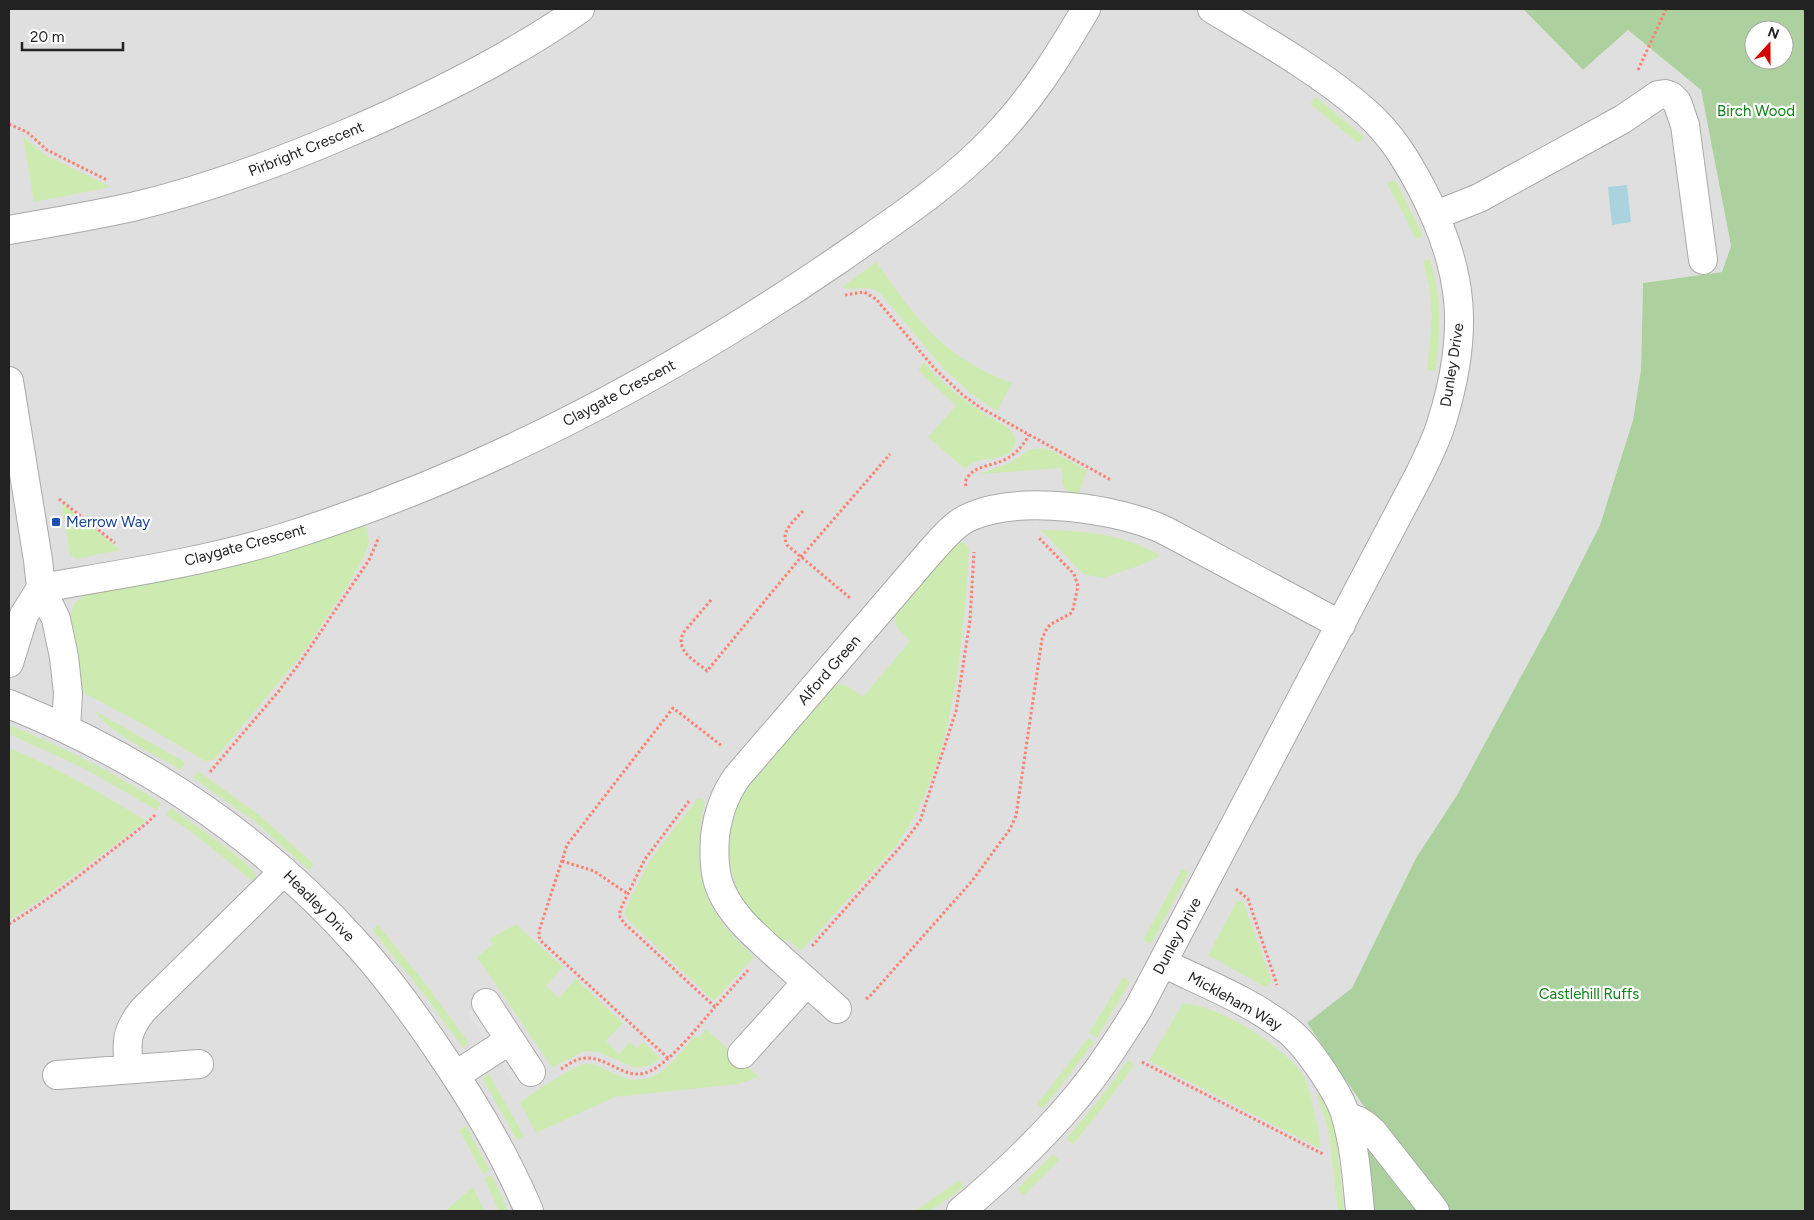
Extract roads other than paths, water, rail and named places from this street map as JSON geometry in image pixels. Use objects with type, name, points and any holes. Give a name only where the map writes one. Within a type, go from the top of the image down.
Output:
[{"type":"street","name":"Pirbright Crescent","points":[[9,230],[140,205],[226,180],[328,141],[384,117],[490,64],[580,9]]},
{"type":"street","name":"Claygate Crescent","points":[[40,588],[234,551],[272,541],[376,505],[471,467],[565,423],[637,385],[700,349],[804,283],[931,193],[992,141],[1032,94],[1086,9]]},
{"type":"street","name":"Dunley Drive","points":[[961,1211],[1011,1167],[1042,1135],[1090,1080],[1114,1048],[1138,1009],[1342,625],[1420,473],[1442,423],[1452,380],[1459,339],[1460,316],[1454,268],[1436,215],[1399,149],[1390,136],[1367,113],[1342,92],[1294,59],[1212,9]]},
{"type":"street","points":[[1436,215],[1479,198],[1622,119],[1658,95],[1665,94],[1671,96],[1677,102],[1685,125],[1703,260]]},
{"type":"street","points":[[9,381],[38,560],[40,588],[56,620],[64,657],[68,693],[66,728]]},
{"type":"street","name":"Alford Green","points":[[837,1009],[768,948],[746,927],[733,911],[718,881],[714,848],[718,814],[729,787],[746,766],[948,532],[971,516],[1004,508],[1029,506],[1077,508],[1135,518],[1182,539],[1342,625]]},
{"type":"street","points":[[9,663],[24,615],[40,588]]},
{"type":"street","name":"Headley Drive","points":[[9,704],[66,728],[176,789],[233,829],[284,871],[338,923],[409,1006],[456,1075],[489,1128],[529,1211]]},
{"type":"street","points":[[129,1068],[126,1043],[128,1032],[142,1010],[284,871]]},
{"type":"street","name":"Mickleham Way","points":[[1163,963],[1234,998],[1277,1022],[1313,1058],[1334,1090],[1346,1116],[1355,1164],[1360,1211]]},
{"type":"street","points":[[742,1054],[799,975]]},
{"type":"street","points":[[486,1003],[531,1072]]},
{"type":"street","points":[[456,1075],[510,1040]]},
{"type":"street","points":[[57,1074],[199,1064]]},
{"type":"street","points":[[1346,1116],[1363,1122],[1374,1132],[1434,1211]]},
{"type":"water","points":[[1627,185],[1631,222],[1612,225],[1608,187]]},
{"type":"place","name":"Merrow Way","points":[[56,522]]},
{"type":"park label","name":"Birch Wood","points":[[1756,111]]},
{"type":"park label","name":"Castlehill Ruffs","points":[[1589,994]]}]
